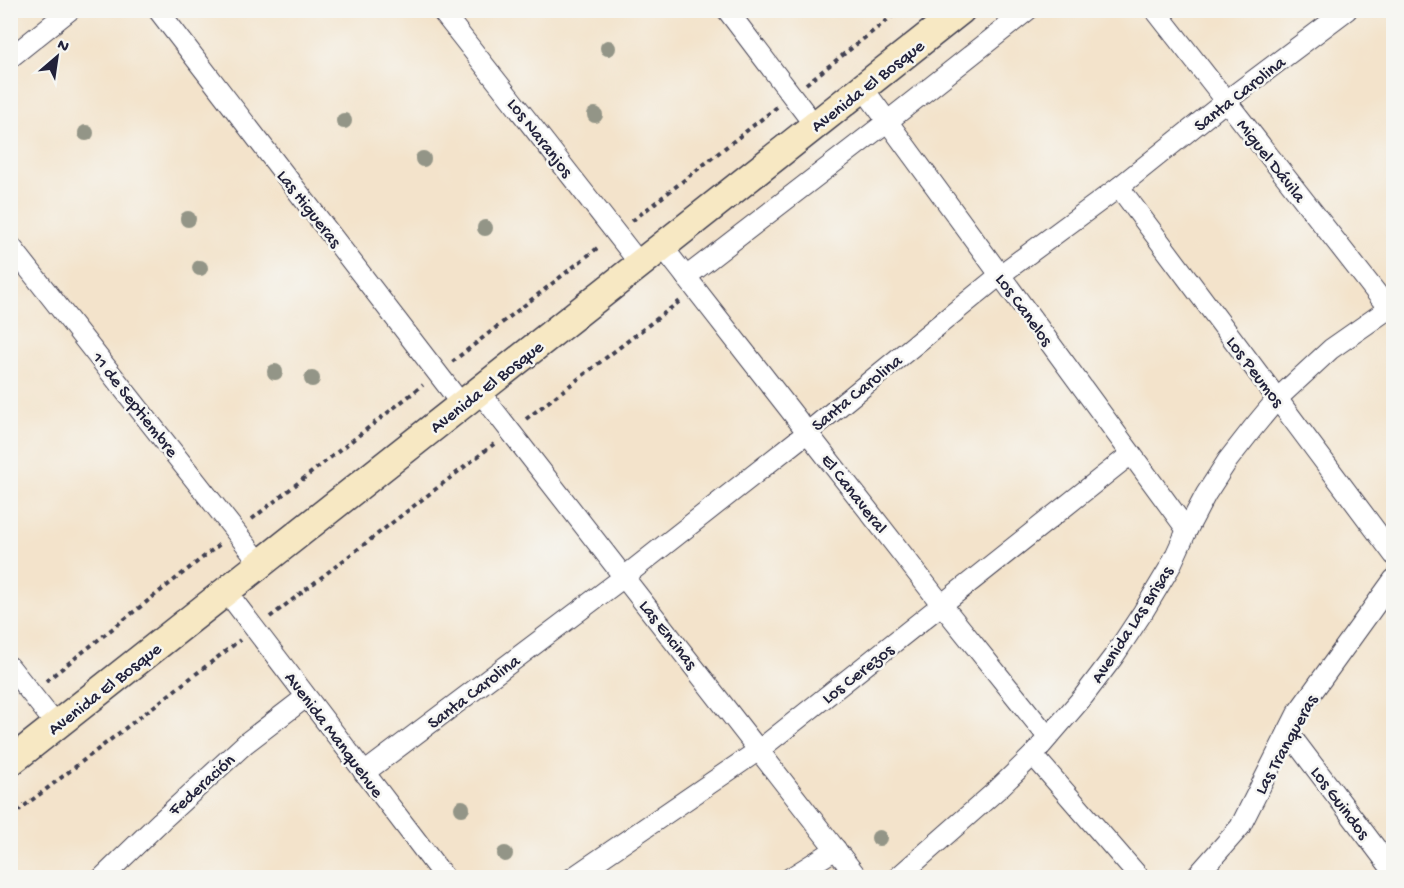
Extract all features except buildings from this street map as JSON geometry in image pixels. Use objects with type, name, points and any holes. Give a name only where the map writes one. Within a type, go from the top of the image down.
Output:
[{"type":"main road","name":"Avenida El Bosque","points":[[10,762],[961,10]]},
{"type":"street","points":[[10,58],[70,10]]},
{"type":"street","name":"Las Higueras","points":[[158,10],[471,398]]},
{"type":"street","name":"Los Naranjos","points":[[441,10],[651,255]]},
{"type":"street","points":[[727,10],[815,126]]},
{"type":"street","points":[[690,283],[1028,10]]},
{"type":"street","name":"Miguel Dávila","points":[[1155,10],[1391,307]]},
{"type":"street","name":"Santa Carolina","points":[[364,773],[624,577],[808,432],[1000,275],[1119,187],[1226,101],[1347,10]]},
{"type":"street","name":"Los Canelos","points":[[863,88],[1187,530]]},
{"type":"street","name":"Los Peumos","points":[[1119,187],[1394,555]]},
{"type":"street","name":"11 de Septiembre","points":[[10,245],[261,564]]},
{"type":"street","name":"El Canaveral","points":[[651,255],[690,283],[1048,737]]},
{"type":"street","name":"Avenida Las Brisas","points":[[897,878],[992,795],[1033,755],[1095,681],[1143,612],[1170,567],[1206,494],[1228,460],[1277,399],[1331,349],[1391,307]]},
{"type":"street","name":"Las Encinas","points":[[471,398],[511,431],[858,878]]},
{"type":"street","name":"Los Cerezos","points":[[572,878],[759,750],[1131,454]]},
{"type":"street","name":"Las Tranqueras","points":[[1196,878],[1240,827],[1298,712],[1394,579]]},
{"type":"street","name":"Avenida Manquehue","points":[[226,591],[364,773],[434,874]]},
{"type":"street","points":[[10,667],[57,726]]},
{"type":"street","name":"Federación","points":[[102,878],[246,743],[306,697]]},
{"type":"street","name":"Los Guindos","points":[[1288,732],[1394,872]]},
{"type":"street","points":[[1033,755],[1140,878]]},
{"type":"street","points":[[790,878],[836,849]]},
{"type":"path","points":[[10,817],[511,431],[690,283]]}]
